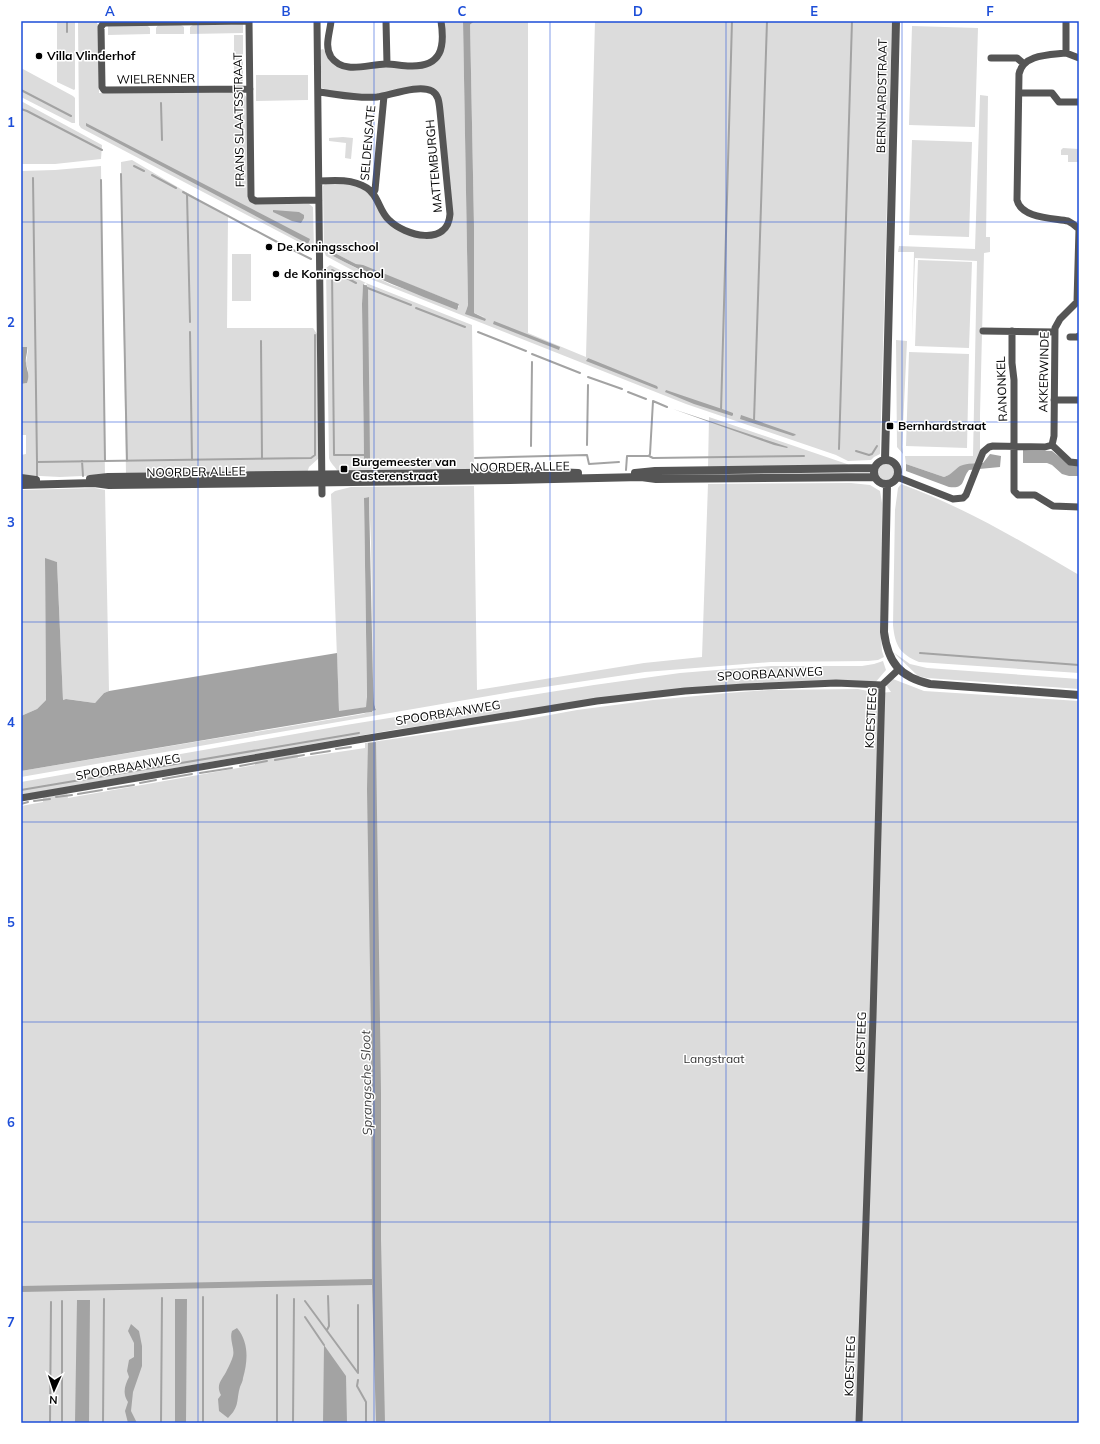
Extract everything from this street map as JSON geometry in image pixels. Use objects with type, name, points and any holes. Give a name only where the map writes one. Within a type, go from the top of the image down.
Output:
[{"type":"street","name":"WIELRENNER","points":[[249,21],[106,23],[101,27],[102,86],[104,90],[250,89]]},
{"type":"street","name":"FRANS SLAATSSTRAAT","points":[[249,21],[252,199],[256,201],[319,200]]},
{"type":"street","points":[[317,21],[322,494]]},
{"type":"street","points":[[331,21],[327,46],[329,52],[332,58],[348,68],[387,64],[427,65],[435,60],[439,55],[443,44],[441,21]]},
{"type":"street","points":[[386,21],[387,64]]},
{"type":"street","name":"BERNHARDSTRAAT","points":[[885,460],[896,21]]},
{"type":"street","points":[[1066,21],[1066,53]]},
{"type":"street","points":[[317,44],[327,46]]},
{"type":"street","points":[[991,58],[1017,58],[1024,64],[1030,59],[1053,54],[1066,53],[1079,58]]},
{"type":"street","name":"AKKERWINDE","points":[[1024,64],[1021,66],[1019,74],[1018,92],[1018,204],[1022,210],[1029,214],[1068,221],[1079,229],[1078,302],[1057,324],[1055,332],[1054,436],[1052,445]]},
{"type":"street","name":"MATTEMBURGH","points":[[318,92],[361,97],[384,96],[409,90],[422,89],[430,90],[437,96],[440,111],[450,214],[449,224],[442,232],[434,235],[417,234],[404,230],[387,219],[373,193]]},
{"type":"street","points":[[1018,92],[1052,93],[1059,102],[1079,102]]},
{"type":"street","name":"SELDENSATE","points":[[373,193],[375,190],[384,96]]},
{"type":"street","points":[[319,181],[335,180],[354,182],[363,185],[373,193]]},
{"type":"street","points":[[983,331],[1055,332]]},
{"type":"street","name":"RANONKEL","points":[[1012,331],[1012,363],[1014,380],[1013,488],[1015,493],[1018,495],[1036,495],[1052,506],[1079,507]]},
{"type":"street","points":[[1070,337],[1079,336]]},
{"type":"street","points":[[1054,400],[1079,400]]},
{"type":"street","points":[[897,477],[958,499],[963,498],[966,495],[984,452],[988,447],[1045,447],[1052,445],[1070,462],[1079,463]]},
{"type":"street","points":[[885,460],[895,464],[898,470],[897,477],[892,483],[887,484],[878,482],[875,477],[874,468],[878,463],[885,460]]},
{"type":"street","name":"NOORDER ALLEE","points":[[499,477],[556,472],[573,474],[641,473],[655,471],[874,468]]},
{"type":"street","name":"NOORDER ALLEE","points":[[21,478],[30,480],[95,479],[108,477],[641,477],[656,479],[875,477]]},
{"type":"street","name":"NOORDER ALLEE","points":[[21,485],[94,483],[108,485],[322,478]]},
{"type":"street","points":[[887,484],[884,632],[889,656],[899,669],[909,678],[930,684],[1079,695]]},
{"type":"street","name":"KOESTEEG","points":[[859,1423],[873,1017],[882,685],[899,669]]},
{"type":"street","name":"SPOORBAANWEG","points":[[21,798],[364,739],[597,701],[685,691],[744,687],[836,683],[882,685]]},
{"type":"green space","points":[[57,21],[75,21],[74,90],[57,82]]},
{"type":"green space","points":[[78,21],[97,21],[98,24],[99,93],[239,92],[244,94],[247,98],[248,197],[309,204],[313,207],[314,250],[81,128],[79,125]]},
{"type":"green space","points":[[444,21],[463,21],[468,305],[466,311],[484,317],[474,313],[470,21],[528,21],[528,333],[586,357],[595,21],[892,21],[880,454],[871,460],[848,461],[836,455],[686,404],[363,276],[326,256],[324,251],[323,186],[325,184],[334,183],[355,185],[365,189],[404,233],[444,233],[450,226],[453,219],[441,101],[434,89],[362,95],[334,92],[322,88],[320,50],[323,49],[326,52],[326,56],[339,66],[434,63]],"holes":[[[331,251],[356,264],[459,304],[459,307],[392,285],[329,254]]]},
{"type":"green space","points":[[243,24],[243,33],[190,34],[190,27],[193,25]]},
{"type":"green space","points":[[147,25],[150,28],[150,34],[108,35],[108,26]]},
{"type":"green space","points":[[158,25],[181,25],[184,27],[184,34],[156,34],[156,28]]},
{"type":"green space","points":[[912,26],[978,28],[975,127],[909,125]]},
{"type":"green space","points":[[234,35],[243,35],[243,82],[234,83]]},
{"type":"green space","points":[[21,68],[75,98],[75,123],[72,123],[21,97]]},
{"type":"green space","points":[[256,75],[308,75],[308,100],[256,101]]},
{"type":"green space","points":[[980,95],[988,96],[986,237],[990,237],[990,252],[984,253],[980,455],[975,463],[966,465],[944,477],[906,464],[905,456],[973,456],[977,261],[915,258],[912,338],[914,252],[898,252],[899,246],[975,249]]},
{"type":"green space","points":[[21,101],[102,145],[101,159],[55,164],[21,164]]},
{"type":"green space","points":[[329,138],[353,138],[351,159],[345,158],[346,143],[329,141]]},
{"type":"green space","points":[[912,140],[972,142],[969,237],[909,235]]},
{"type":"green space","points":[[1063,148],[1079,149],[1079,162],[1068,162],[1068,155],[1061,155],[1061,150]]},
{"type":"green space","points":[[132,160],[228,217],[227,328],[313,328],[317,334],[319,458],[309,467],[307,473],[126,475],[121,162]]},
{"type":"green space","points":[[101,166],[105,475],[60,477],[21,475],[21,455],[26,454],[26,435],[21,435],[21,384],[27,383],[28,370],[26,363],[28,350],[27,347],[21,347],[21,171]]},
{"type":"green space","points":[[232,254],[251,254],[251,301],[232,301]]},
{"type":"green space","points":[[918,260],[972,262],[969,348],[915,346]]},
{"type":"green space","points":[[330,265],[366,283],[472,325],[474,471],[338,472],[329,458],[326,268]],"holes":[[[366,283],[368,287],[369,460],[364,460],[363,284]]]},
{"type":"green space","points":[[896,340],[907,341],[902,447],[903,454],[897,447]]},
{"type":"green space","points":[[909,352],[969,354],[967,448],[906,446]]},
{"type":"green space","points":[[709,417],[847,464],[851,467],[708,468]]},
{"type":"green space","points":[[886,464],[893,469],[894,472],[889,479],[886,480],[879,475],[878,472],[883,465]]},
{"type":"green space","points":[[851,483],[870,485],[880,491],[882,503],[881,638],[884,657],[878,660],[771,662],[645,672],[511,692],[21,777],[21,771],[363,714],[376,709],[374,704],[373,680],[369,497],[364,498],[367,704],[366,707],[339,712],[331,494],[335,491],[351,487],[474,486],[477,690],[644,663],[702,657],[708,484]]},
{"type":"green space","points":[[901,484],[970,514],[1014,537],[1079,575],[1079,673],[919,662],[907,656],[903,652],[895,639],[893,625],[895,510],[898,488]]},
{"type":"green space","points":[[95,488],[105,490],[109,691],[104,693],[95,703],[67,699],[63,700],[57,562],[45,559],[46,700],[37,709],[21,716],[21,490]]},
{"type":"green space","points":[[893,652],[910,664],[927,668],[1079,679],[1079,689],[927,678],[918,676]]},
{"type":"green space","points":[[883,661],[886,670],[874,684],[810,681],[698,687],[398,729],[21,795],[21,782],[346,725],[594,685],[680,673],[771,666],[862,666]]},
{"type":"green space","name":"Langstraat","points":[[893,679],[924,691],[1079,701],[1079,1423],[21,1423],[21,806],[43,802],[43,796],[67,792],[68,798],[255,765],[255,760],[297,752],[298,758],[365,748],[365,743],[517,721],[577,710],[653,700],[769,690],[858,689],[878,693],[891,692],[886,685]]},
{"type":"shaded area","points":[[463,21],[470,21],[474,313],[486,319],[485,321],[465,314],[468,305]]},
{"type":"shaded area","points":[[86,123],[310,239],[308,244],[86,126]]},
{"type":"shaded area","points":[[273,210],[299,212],[304,215],[304,218],[301,223],[292,221],[273,212]]},
{"type":"shaded area","points":[[331,251],[356,264],[363,265],[459,304],[457,310],[360,270],[329,254]]},
{"type":"shaded area","points":[[363,284],[368,287],[370,460],[364,460]]},
{"type":"shaded area","points":[[494,321],[560,347],[559,350],[493,324]]},
{"type":"shaded area","points":[[21,347],[27,347],[26,361],[28,380],[27,383],[21,384]]},
{"type":"shaded area","points":[[588,358],[657,386],[658,388],[657,389],[586,361]]},
{"type":"shaded area","points":[[666,390],[725,410],[733,413],[733,415],[732,416],[694,404],[665,392]]},
{"type":"shaded area","points":[[673,409],[788,447],[774,445]]},
{"type":"shaded area","points":[[741,415],[796,435],[793,436],[740,419]]},
{"type":"shaded area","points":[[1023,450],[1052,451],[1070,465],[1079,466],[1079,476],[1062,474],[1052,465],[1047,463],[1023,463]]},
{"type":"shaded area","points":[[990,454],[1001,456],[1000,467],[969,470],[961,485],[958,487],[949,487],[906,471],[906,464],[944,477],[951,474],[960,466],[983,463]]},
{"type":"shaded area","points":[[369,497],[373,680],[374,704],[376,710],[372,712],[21,771],[21,716],[37,709],[46,700],[45,558],[57,562],[63,700],[66,699],[95,703],[104,693],[109,691],[337,653],[339,711],[366,707],[364,498]]},
{"type":"shaded area","name":"Sprangsche Sloot","points":[[376,742],[381,1093],[381,1240],[385,1423],[376,1423],[372,1285],[21,1292],[21,1286],[372,1279],[371,1030],[367,789],[368,743]]},
{"type":"shaded area","points":[[175,1299],[187,1299],[186,1423],[175,1423]]},
{"type":"shaded area","points":[[77,1300],[90,1300],[89,1423],[75,1423]]},
{"type":"shaded area","points":[[131,1324],[139,1331],[142,1346],[142,1366],[133,1392],[131,1411],[137,1423],[128,1423],[125,1411],[128,1402],[125,1395],[125,1386],[129,1377],[127,1371],[129,1360],[134,1357],[134,1343],[128,1331]]},
{"type":"shaded area","points":[[237,1328],[244,1339],[246,1365],[236,1407],[228,1418],[219,1411],[218,1399],[221,1395],[219,1385],[233,1358],[231,1334],[232,1331]]},
{"type":"shaded area","points":[[324,1345],[346,1376],[347,1423],[323,1423]]},
{"type":"waterway","points":[[67,21],[67,32]]},
{"type":"waterway","points":[[469,24],[473,21]]},
{"type":"waterway","points":[[721,411],[732,21]]},
{"type":"waterway","points":[[754,421],[767,21]]},
{"type":"waterway","points":[[839,449],[852,21]]},
{"type":"waterway","points":[[21,90],[71,116]]},
{"type":"waterway","points":[[161,103],[162,140]]},
{"type":"waterway","points":[[21,109],[102,150]]},
{"type":"waterway","points":[[134,166],[144,171]]},
{"type":"waterway","points":[[121,174],[127,461]]},
{"type":"waterway","points":[[152,175],[176,188]]},
{"type":"waterway","points":[[33,178],[37,462],[311,458],[315,455],[315,335]]},
{"type":"waterway","points":[[101,180],[105,461]]},
{"type":"waterway","points":[[183,192],[279,243]]},
{"type":"waterway","points":[[187,194],[190,322]]},
{"type":"waterway","points":[[287,247],[311,259]]},
{"type":"waterway","points":[[356,283],[332,270],[334,455],[366,455]]},
{"type":"waterway","points":[[366,286],[365,287],[411,305]]},
{"type":"waterway","points":[[416,308],[465,327]]},
{"type":"waterway","points":[[190,332],[192,460]]},
{"type":"waterway","points":[[478,332],[526,351]]},
{"type":"waterway","points":[[261,341],[262,459]]},
{"type":"waterway","points":[[532,354],[580,373]]},
{"type":"waterway","points":[[531,446],[532,362]]},
{"type":"waterway","points":[[588,377],[622,389]]},
{"type":"waterway","points":[[587,445],[588,385]]},
{"type":"waterway","points":[[628,392],[646,399]]},
{"type":"waterway","points":[[626,470],[627,456],[649,456],[650,454],[653,401],[667,407]]},
{"type":"waterway","points":[[856,451],[869,455],[872,454],[877,446]]},
{"type":"waterway","points":[[475,458],[587,455],[589,464],[619,462]]},
{"type":"waterway","points":[[649,456],[653,458],[804,456]]},
{"type":"waterway","points":[[82,461],[83,476]]},
{"type":"waterway","points":[[37,462],[37,477]]},
{"type":"waterway","points":[[920,653],[1079,665]]},
{"type":"waterway","points":[[21,790],[359,733]]},
{"type":"waterway","points":[[336,749],[351,747]]},
{"type":"waterway","points":[[311,754],[330,751]]},
{"type":"waterway","points":[[275,760],[304,755]]},
{"type":"waterway","points":[[240,766],[267,761]]},
{"type":"waterway","points":[[200,773],[232,768]]},
{"type":"waterway","points":[[163,779],[192,774]]},
{"type":"waterway","points":[[140,783],[156,780]]},
{"type":"waterway","points":[[108,789],[134,785]]},
{"type":"waterway","points":[[78,794],[102,790]]},
{"type":"waterway","points":[[56,797],[72,795]]},
{"type":"waterway","points":[[34,801],[50,799]]},
{"type":"waterway","points":[[21,804],[28,802]]},
{"type":"waterway","points":[[277,1295],[277,1423]]},
{"type":"waterway","points":[[327,1330],[329,1326],[328,1296]]},
{"type":"waterway","points":[[203,1297],[203,1423]]},
{"type":"waterway","points":[[161,1423],[162,1298]]},
{"type":"waterway","points":[[103,1423],[104,1299]]},
{"type":"waterway","points":[[293,1423],[294,1299]]},
{"type":"waterway","points":[[62,1301],[62,1423]]},
{"type":"waterway","points":[[305,1301],[358,1373],[358,1305]]},
{"type":"waterway","points":[[50,1423],[51,1302]]},
{"type":"waterway","points":[[305,1317],[324,1345]]},
{"type":"waterway","points":[[358,1380],[357,1386],[366,1402],[366,1423]]},
{"type":"place","name":"Villa Vlinderhof","points":[[39,56]]},
{"type":"place","name":"De Koningsschool","points":[[269,247]]},
{"type":"place","name":"de Koningsschool","points":[[276,274]]},
{"type":"place","name":"Bernhardstraat","points":[[890,426]]},
{"type":"place","name":"Burgemeester van Casterenstraat","points":[[344,469]]}]
